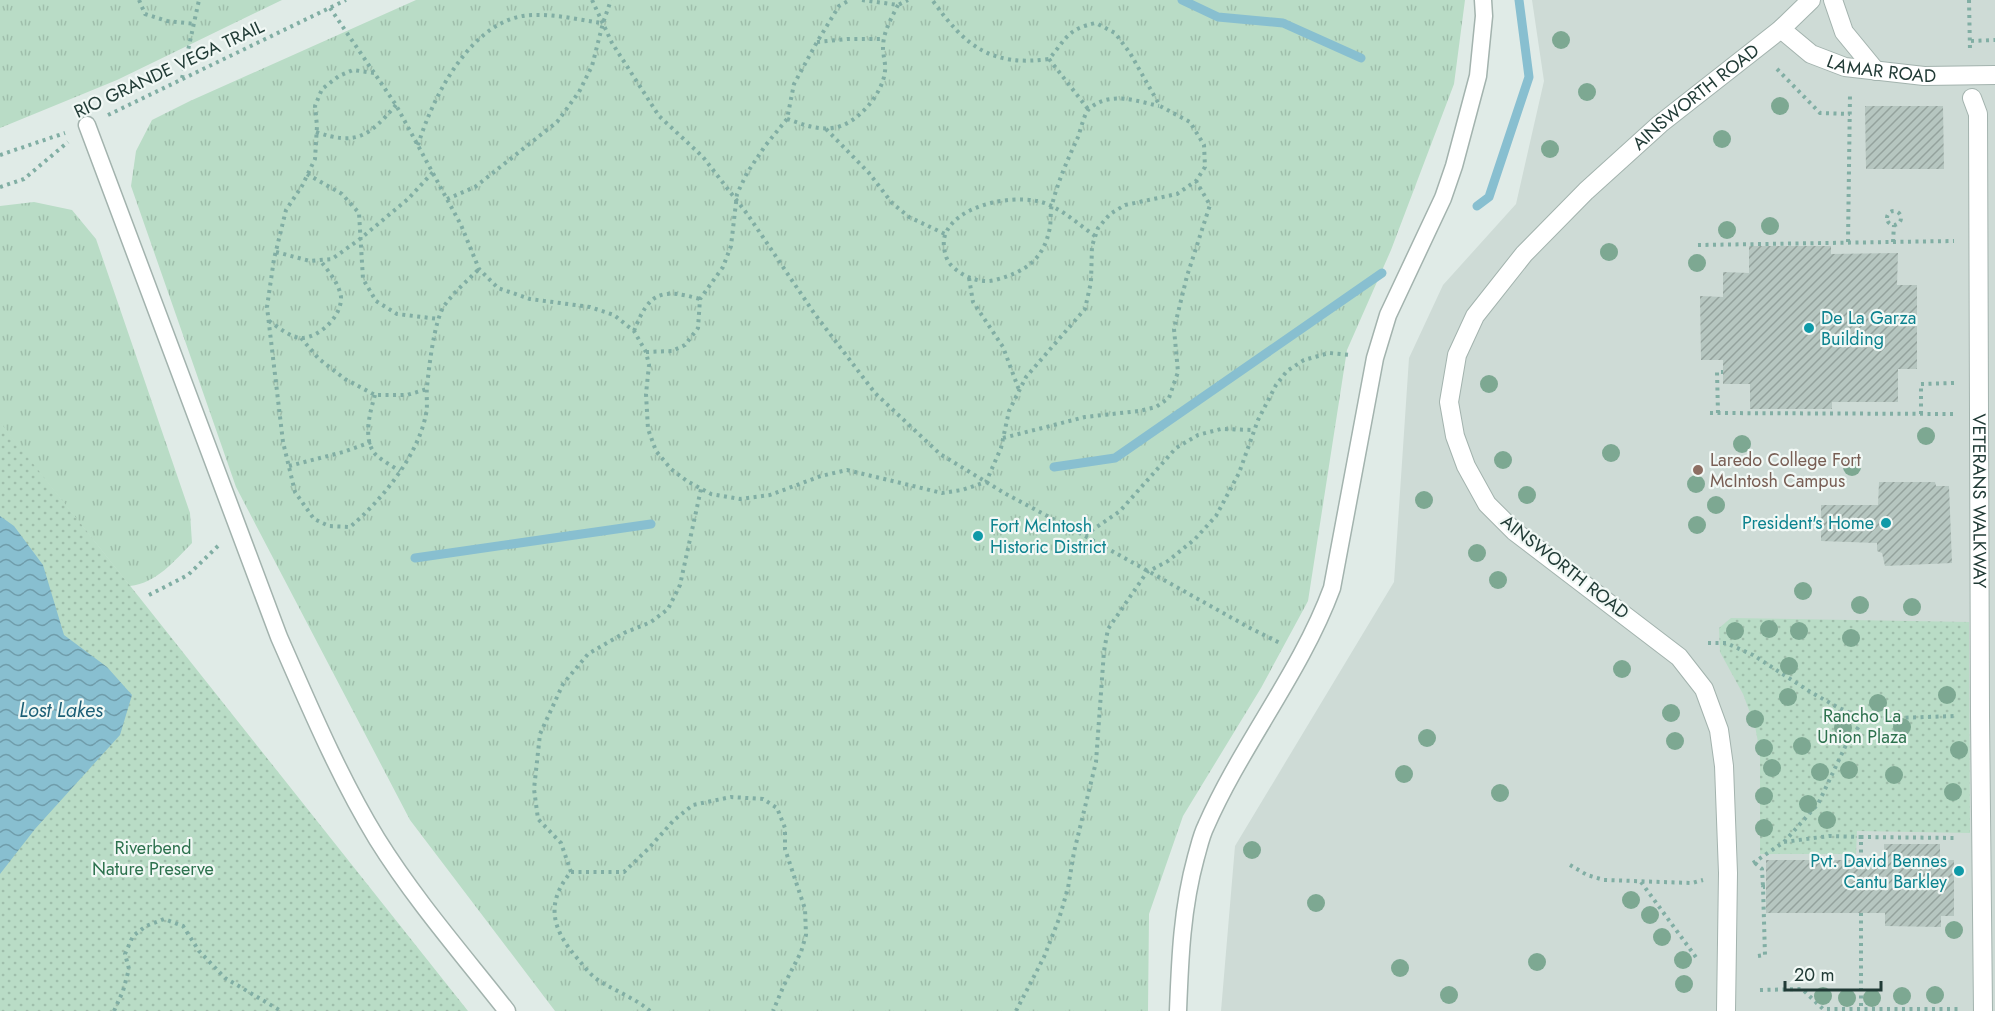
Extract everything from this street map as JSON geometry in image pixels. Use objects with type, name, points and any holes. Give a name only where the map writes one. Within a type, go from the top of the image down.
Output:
[{"type":"street","name":"AINSWORTH ROAD","points":[[1726,1011],[1728,873],[1724,766],[1719,730],[1704,689],[1679,657],[1514,531],[1487,504],[1466,465],[1455,436],[1449,402],[1457,355],[1475,316],[1524,254],[1586,191],[1660,124],[1781,29],[1811,0]]},
{"type":"street","points":[[1833,0],[1844,32],[1876,71]]},
{"type":"street","name":"LAMAR ROAD","points":[[1781,29],[1811,54],[1845,68],[1924,76],[1995,75]]},
{"type":"street","name":"VETERANS WALKWAY","points":[[1972,98],[1978,114],[1983,1010]]},
{"type":"lane","points":[[1178,1011],[1183,919],[1204,828],[1220,795],[1302,653],[1320,619],[1332,588],[1375,358],[1388,315],[1443,198],[1457,157],[1478,76],[1484,16],[1483,0]]},
{"type":"lane","points":[[87,125],[279,637],[313,714],[377,839],[418,898],[507,1011]]},
{"type":"path","points":[[139,0],[145,14],[167,21],[195,24]]},
{"type":"path","points":[[182,79],[199,0]]},
{"type":"path","name":"RIO GRANDE VEGA TRAIL","points":[[0,155],[87,125],[345,0]]},
{"type":"path","points":[[592,0],[612,44],[658,116],[703,157],[874,393],[940,454],[1147,572],[1250,628],[1302,653]]},
{"type":"path","points":[[447,198],[475,187],[557,122],[579,92],[592,66],[603,23],[612,0]]},
{"type":"path","points":[[646,352],[672,351],[685,345],[698,328],[700,299],[723,267],[731,246],[736,200],[747,173],[787,119],[794,84],[817,42],[839,6],[850,0]]},
{"type":"path","points":[[862,0],[898,5],[908,0]]},
{"type":"path","points":[[929,0],[933,1],[960,35],[983,52],[1005,60],[1031,62],[1049,59],[1067,35],[1080,26],[1096,23],[1114,33],[1130,53],[1160,106]]},
{"type":"path","points":[[1969,0],[1970,55]]},
{"type":"path","points":[[787,119],[812,128],[835,129],[860,115],[872,102],[880,88],[885,71],[884,39],[888,24],[898,5]]},
{"type":"path","points":[[330,8],[396,105],[461,225],[479,269],[498,288],[530,299],[590,307],[614,315],[634,331],[646,352],[649,365],[646,394],[648,429],[656,451],[671,469],[711,494],[740,499],[770,495],[821,476],[847,470],[942,493],[963,490],[986,482],[1001,448],[1009,411],[1026,377],[1085,309],[1091,282],[1092,246],[1098,228],[1110,214],[1125,205],[1177,194],[1196,181],[1205,167],[1204,145],[1190,122],[1160,106],[1124,98],[1107,98],[1088,109],[1063,171],[1051,207],[1050,228],[1036,259],[1016,274],[991,281],[969,278],[949,263],[943,246],[946,229],[955,219],[989,203],[1013,199],[1038,201],[1051,207],[1095,236]]},
{"type":"path","points":[[418,145],[433,105],[448,78],[484,35],[509,19],[532,15],[603,23]]},
{"type":"path","points":[[817,42],[884,39]]},
{"type":"path","points":[[1971,41],[1995,40]]},
{"type":"path","points":[[1049,59],[1088,109]]},
{"type":"path","points":[[1777,69],[1820,113],[1850,114]]},
{"type":"path","points":[[374,73],[353,70],[339,76],[322,89],[315,106],[315,159],[286,210],[267,307],[283,442],[295,492],[314,519],[329,526],[350,527],[371,509],[400,471],[418,440],[426,414],[426,389],[442,308],[479,269]]},
{"type":"path","points":[[1848,242],[1850,93]]},
{"type":"path","points":[[316,132],[337,139],[360,137],[380,124],[396,105]]},
{"type":"path","points":[[0,187],[24,179],[87,125]]},
{"type":"path","points":[[825,128],[869,173],[892,203],[909,217],[945,234]]},
{"type":"path","points":[[276,252],[310,261],[332,259],[408,199],[433,172]]},
{"type":"path","points":[[307,174],[342,194],[359,213],[363,279],[376,301],[397,314],[440,319]]},
{"type":"path","points":[[1003,438],[1085,417],[1156,407],[1169,398],[1178,372],[1174,329],[1187,276],[1210,205],[1196,181]]},
{"type":"path","points":[[1893,242],[1894,225]]},
{"type":"path","points":[[1698,245],[1978,241]]},
{"type":"path","points":[[301,338],[320,333],[335,316],[341,298],[334,279],[320,260]]},
{"type":"path","points":[[969,278],[974,302],[1003,347],[1019,390]]},
{"type":"path","points":[[634,331],[642,311],[650,302],[663,294],[678,293],[700,299]]},
{"type":"path","points":[[269,321],[283,331],[301,338],[319,359],[345,379],[375,395],[407,395],[426,389]]},
{"type":"path","points":[[1016,1011],[1044,957],[1068,888],[1074,852],[1096,762],[1104,651],[1108,629],[1147,572],[1168,561],[1195,539],[1216,516],[1239,473],[1258,420],[1276,385],[1287,371],[1304,360],[1329,353],[1375,358]]},
{"type":"path","points":[[1718,413],[1716,372],[1723,372]]},
{"type":"path","points":[[1921,414],[1921,384],[1979,383]]},
{"type":"path","points":[[375,395],[368,433],[375,453],[400,471]]},
{"type":"path","points":[[1710,413],[1978,414]]},
{"type":"path","points":[[1085,536],[1120,511],[1176,447],[1198,435],[1221,429],[1254,430]]},
{"type":"path","points":[[289,466],[371,442]]},
{"type":"path","points":[[571,872],[561,843],[538,819],[534,789],[540,734],[563,684],[588,654],[624,633],[651,622],[668,609],[680,585],[701,489]]},
{"type":"path","points":[[149,596],[188,575],[238,527]]},
{"type":"path","points":[[1708,643],[1726,643],[1753,655],[1809,691],[1864,719],[1980,715]]},
{"type":"path","points":[[650,1011],[595,978],[567,946],[555,923],[555,901],[562,882],[571,872],[624,872],[674,820],[693,805],[731,798],[763,799],[777,808],[785,828],[785,849],[805,909],[807,935],[773,1011]]},
{"type":"path","points":[[1784,842],[1829,836],[1981,838]]},
{"type":"path","points":[[1861,837],[1861,860]]},
{"type":"path","points":[[1755,862],[1762,869],[1764,887],[1765,955],[1758,956]]},
{"type":"path","points":[[1641,882],[1698,960]]},
{"type":"path","points":[[1861,913],[1861,1009]]},
{"type":"path","points":[[114,1011],[129,969],[125,954],[133,936],[146,926],[164,919],[183,926],[199,951],[225,978],[282,1011]]},
{"type":"path","points":[[1760,990],[1802,989],[1823,1009],[1983,1010]]},
{"type":"shaded area","name":"Laredo College Fort McIntosh Campus","points":[[1532,0],[1995,0],[1995,1011],[1221,1011],[1235,846],[1394,582],[1409,358],[1443,285],[1516,204],[1544,81]]},
{"type":"green space","points":[[0,0],[282,0],[117,80],[0,128]]},
{"type":"green space","points":[[416,0],[1465,0],[1454,84],[1391,250],[1347,350],[1308,601],[1261,688],[1183,816],[1149,914],[1148,1011],[555,1011],[410,820],[236,487],[131,186],[136,151],[152,120]]},
{"type":"green space","points":[[34,202],[72,210],[96,239],[190,513],[192,543],[157,576],[140,584],[130,586],[0,423],[0,206]]},
{"type":"green space","name":"Riverbend Nature Preserve","points":[[0,422],[468,1011],[0,1011]]},
{"type":"green space","name":"Rancho La Union Plaza","points":[[1731,618],[1969,622],[1970,833],[1857,831],[1856,854],[1760,854],[1760,753],[1755,726],[1743,694],[1720,652],[1719,628]]},
{"type":"water","name":"Lost Lakes","points":[[0,516],[14,526],[43,565],[64,635],[107,667],[132,695],[120,735],[35,829],[0,874]]},
{"type":"building","points":[[1865,106],[1943,106],[1944,169],[1866,169]]},
{"type":"building","name":"De La Garza Building","points":[[1749,246],[1831,246],[1831,254],[1898,253],[1897,285],[1917,285],[1917,369],[1898,369],[1898,402],[1832,402],[1832,409],[1750,409],[1750,384],[1723,384],[1723,360],[1701,360],[1700,296],[1723,297],[1723,272],[1749,273]]},
{"type":"building","name":"President's Home","points":[[1879,482],[1935,482],[1936,486],[1949,486],[1952,563],[1885,566],[1882,553],[1877,551],[1877,543],[1821,541],[1821,505],[1878,505]]},
{"type":"building","points":[[1884,844],[1940,844],[1940,860],[1954,860],[1954,916],[1941,916],[1941,927],[1885,926],[1885,913],[1766,913],[1766,860],[1884,860]]},
{"type":"waterway","points":[[1182,0],[1218,17],[1283,23],[1361,58]]},
{"type":"waterway","points":[[1477,206],[1489,197],[1529,77],[1519,0]]},
{"type":"waterway","points":[[1054,467],[1115,458],[1382,273]]},
{"type":"waterway","points":[[415,558],[651,524]]},
{"type":"place","name":"De La Garza Building","points":[[1809,328]]},
{"type":"place","name":"Laredo College Fort McIntosh Campus","points":[[1698,470]]},
{"type":"place","name":"President's Home","points":[[1886,523]]},
{"type":"place","name":"Fort McIntosh Historic District","points":[[978,536]]},
{"type":"place","name":"Pvt. David Bennes Cantu Barkley","points":[[1959,871]]}]
